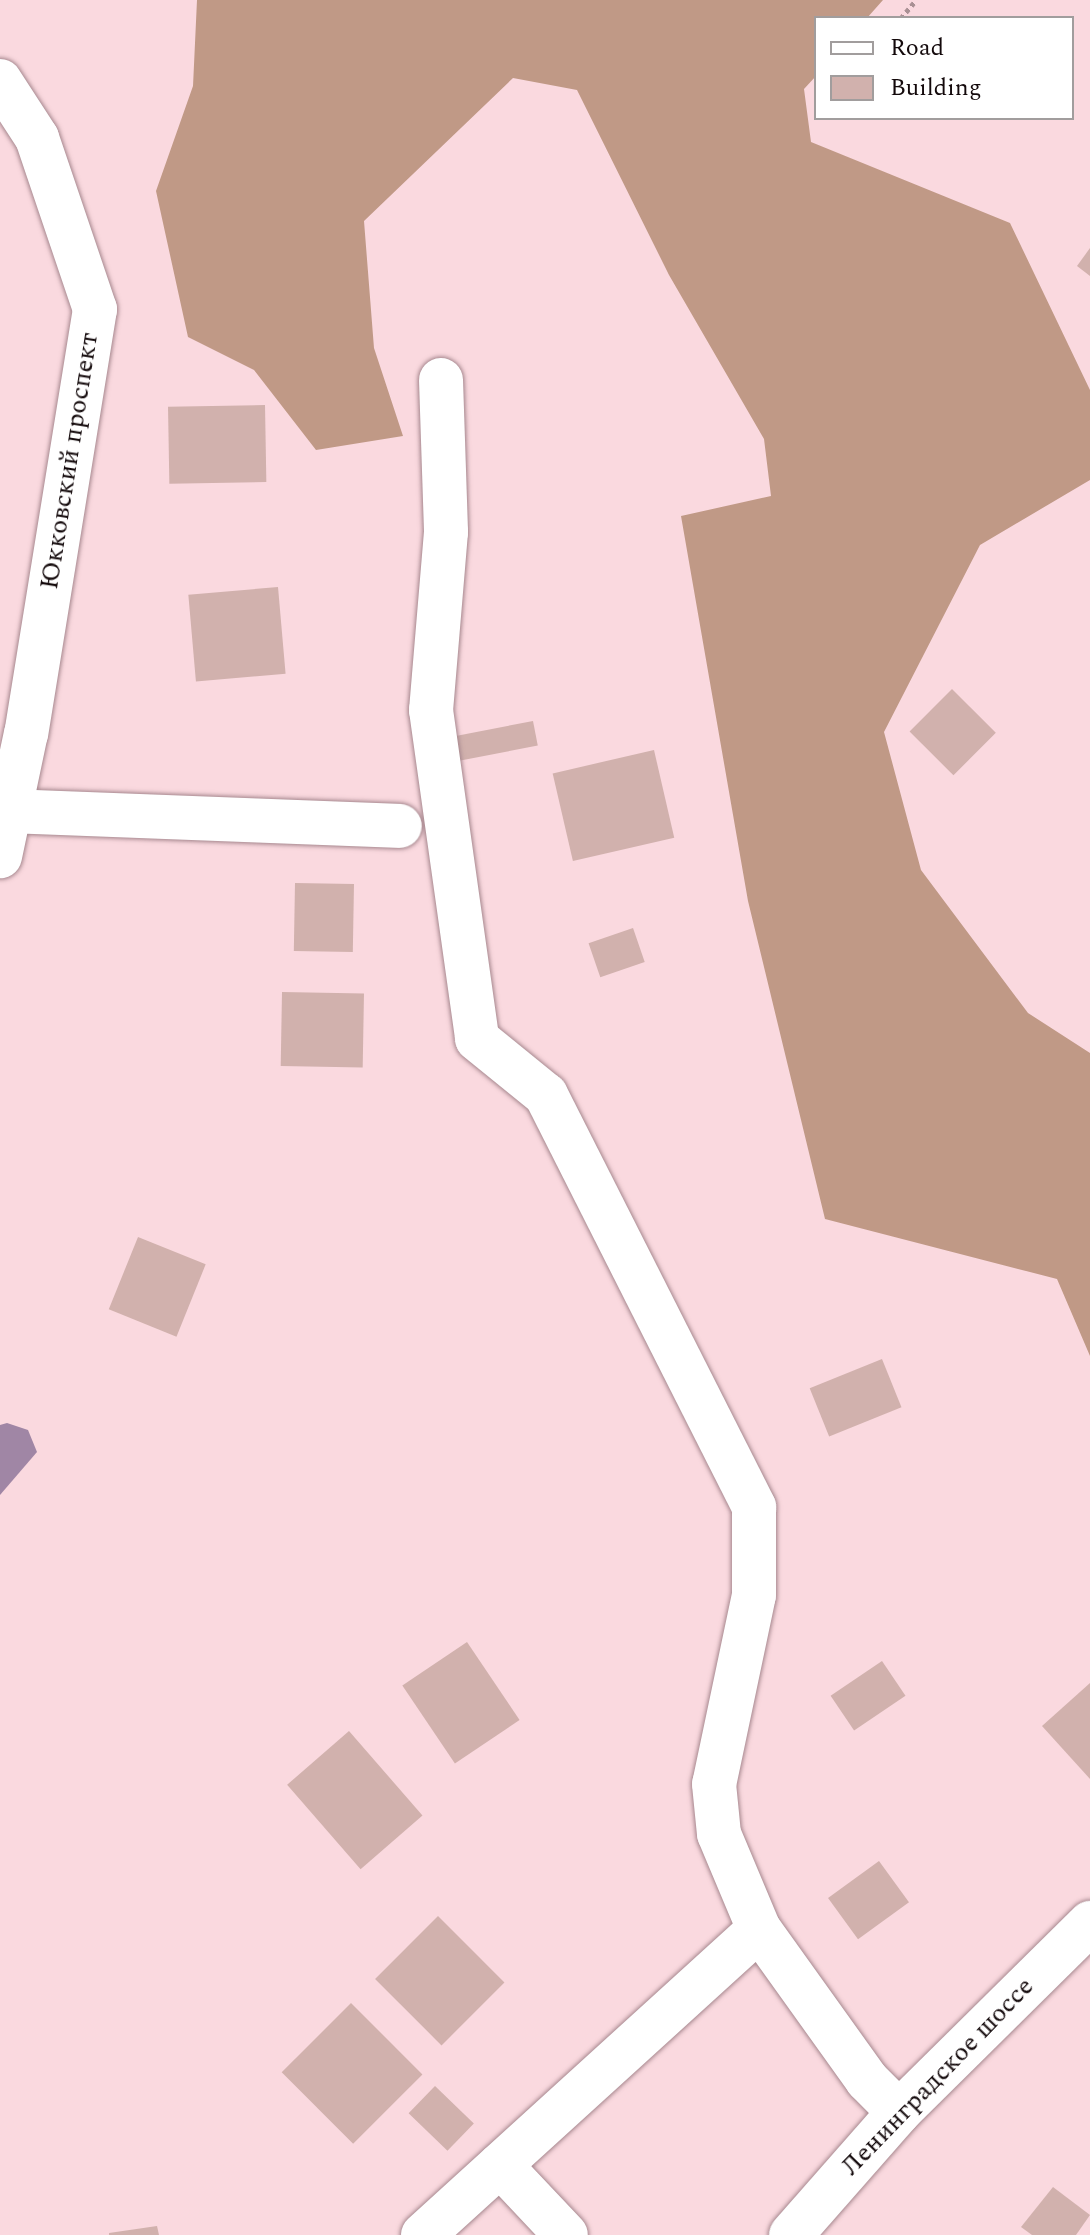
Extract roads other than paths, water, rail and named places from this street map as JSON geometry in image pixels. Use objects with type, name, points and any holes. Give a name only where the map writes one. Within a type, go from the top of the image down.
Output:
[{"type":"street","name":"Юкковский проспект","points":[[0,81],[37,138],[95,309],[13,727],[10,811],[0,856]]},
{"type":"street","points":[[441,380],[446,532],[431,710],[477,1039],[546,1095],[754,1507],[754,1595],[714,1784],[719,1834],[751,1916],[867,2080],[899,2112]]},
{"type":"street","points":[[10,811],[400,826]]},
{"type":"street","points":[[423,2235],[500,2165],[751,1916]]},
{"type":"street","name":"Ленинградское шоссе","points":[[791,2235],[899,2112],[1090,1923]]},
{"type":"street","points":[[500,2165],[566,2235]]}]
